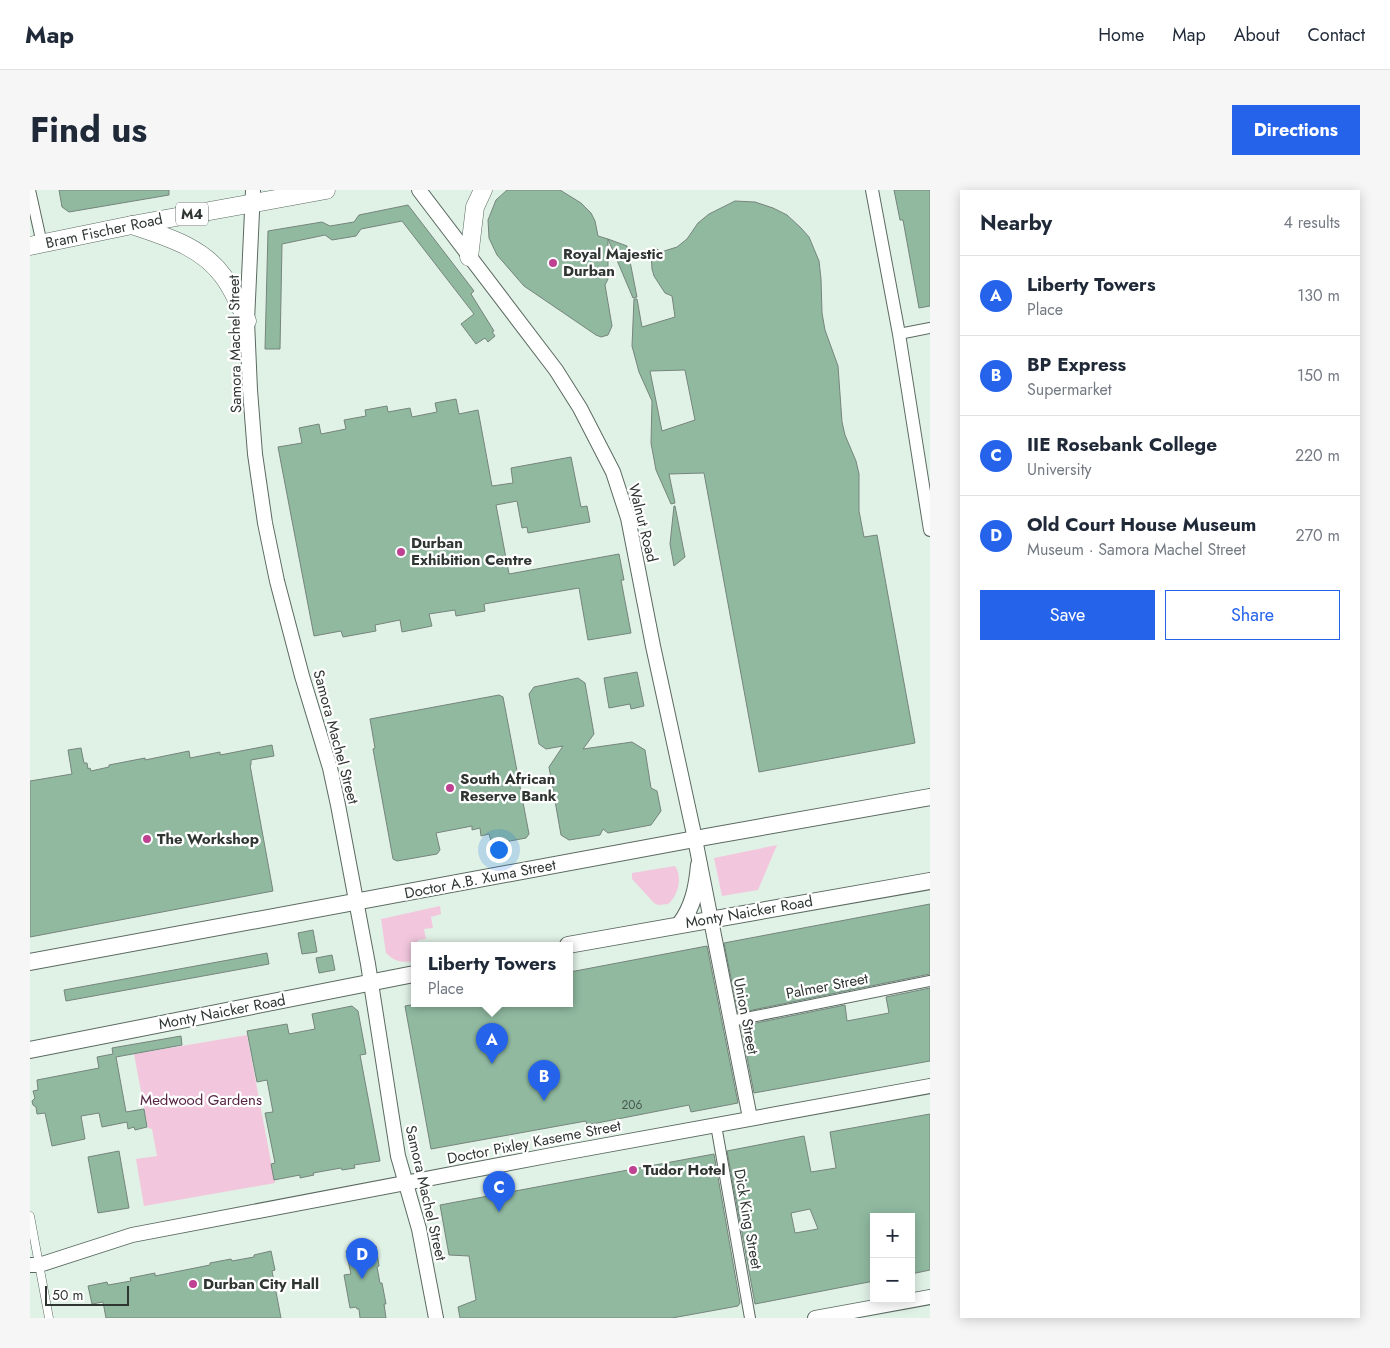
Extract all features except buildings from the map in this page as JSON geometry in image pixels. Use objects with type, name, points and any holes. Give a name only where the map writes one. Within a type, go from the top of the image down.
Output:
[{"type":"highway","name":"Bram Fischer Road","points":[[36,245],[132,225],[252,196],[326,190]]},
{"type":"highway","points":[[468,257],[475,207],[483,190]]},
{"type":"highway","points":[[132,225],[180,242],[193,248],[208,259],[231,288],[247,321]]},
{"type":"main road","name":"Walnut Road","points":[[418,190],[556,370],[580,408],[613,472],[628,518],[710,919]]},
{"type":"main road","name":"Samora Machel Street","points":[[252,196],[247,321],[255,454],[265,523],[302,676],[330,768],[338,805],[371,983],[398,1156],[419,1229],[436,1318]]},
{"type":"main road","name":"Doctor A.B. Xuma Street","points":[[30,962],[930,797]]},
{"type":"main road","points":[[680,924],[691,906],[696,891],[699,865]]},
{"type":"main road","name":"Monty Naicker Road","points":[[573,944],[930,881]]},
{"type":"main road","name":"Union Street","points":[[710,919],[750,1118]]},
{"type":"main road","name":"Monty Naicker Road","points":[[30,1050],[411,975]]},
{"type":"main road","name":"Doctor Pixley Kaseme Street","points":[[34,1265],[132,1236],[407,1182],[930,1086]]},
{"type":"main road","points":[[815,1318],[930,1297]]},
{"type":"street","points":[[30,190],[36,245]]},
{"type":"street","points":[[872,190],[899,334],[930,530]]},
{"type":"street","points":[[899,334],[930,328]]},
{"type":"street","name":"Palmer Street","points":[[730,1020],[930,981]]},
{"type":"street","name":"Dick King Street","points":[[716,1125],[750,1318]]},
{"type":"street","points":[[30,1216],[34,1265],[49,1318]]},
{"type":"green space","points":[[777,845],[758,890],[722,896],[714,858]]},
{"type":"green space","points":[[675,866],[679,875],[679,881],[677,891],[668,904],[658,905],[654,903],[632,879],[632,873]]},
{"type":"green space","points":[[440,906],[441,914],[431,917],[433,928],[424,929],[426,939],[411,942],[411,961],[399,961],[386,953],[381,919]]},
{"type":"green space","name":"Medwood Gardens","points":[[247,1035],[275,1183],[144,1206],[136,1159],[157,1156],[152,1129],[148,1128],[134,1054]]},
{"type":"place","name":"Royal Majestic Durban","points":[[553,263]]},
{"type":"place","name":"Durban Exhibition Centre","points":[[401,552]]},
{"type":"place","name":"South African Reserve Bank","points":[[450,788]]},
{"type":"place","name":"The Workshop","points":[[147,839]]},
{"type":"place","name":"Liberty Towers","points":[[492,1064]]},
{"type":"place","name":"BP Express","points":[[544,1101]]},
{"type":"place","name":"Tudor Hotel","points":[[633,1170]]},
{"type":"place","name":"IIE Rosebank College","points":[[499,1212]]},
{"type":"place","name":"Old Court House Museum","points":[[362,1279]]},
{"type":"place","name":"Durban City Hall","points":[[193,1284]]}]
